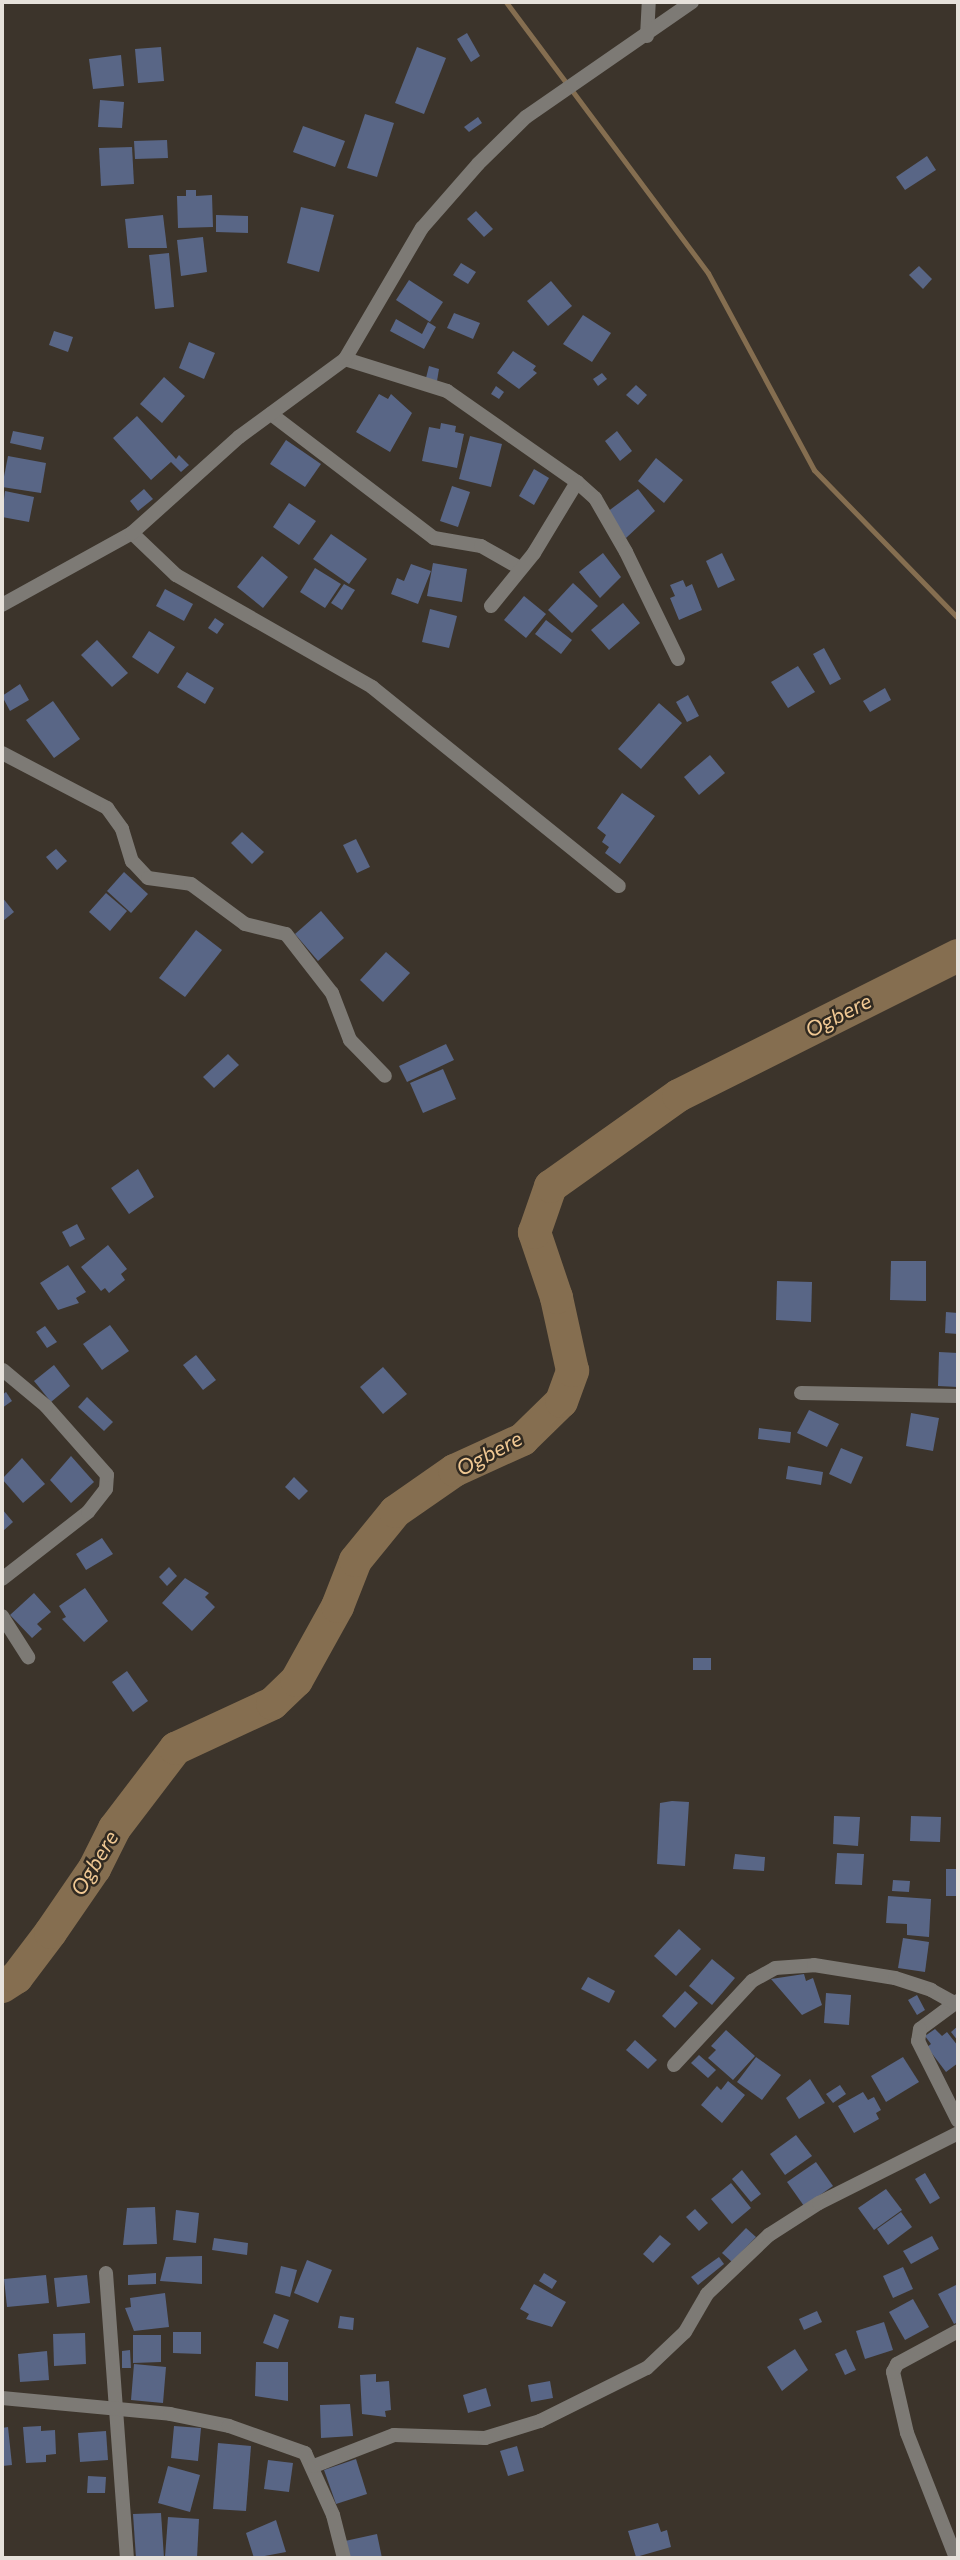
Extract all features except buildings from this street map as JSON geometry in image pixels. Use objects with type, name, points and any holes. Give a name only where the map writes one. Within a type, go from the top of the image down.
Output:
[{"type":"street","points":[[648,36],[649,2]]},
{"type":"street","points":[[2,605],[132,533],[239,437],[345,359],[422,228],[478,164],[526,117],[648,36],[692,2]]},
{"type":"street","points":[[345,359],[447,391],[577,482],[595,498],[626,552],[678,659]]},
{"type":"street","points":[[271,415],[434,538],[481,546],[520,568]]},
{"type":"street","points":[[491,606],[557,520],[577,482]]},
{"type":"street","points":[[132,533],[176,575],[372,687],[619,886]]},
{"type":"street","points":[[2,753],[107,808],[121,829],[132,861],[148,878],[191,884],[245,924],[286,934],[332,993],[349,1040],[385,1076]]},
{"type":"street","points":[[2,1579],[88,1512],[106,1489],[107,1475],[46,1406],[3,1370]]},
{"type":"street","points":[[800,1393],[958,1396]]},
{"type":"street","points":[[2,1616],[29,1657]]},
{"type":"street","points":[[674,2065],[752,1981],[775,1968],[814,1965],[895,1978],[932,1990],[956,2002],[920,2029],[918,2041],[958,2121]]},
{"type":"street","points":[[314,2466],[394,2435],[485,2438],[540,2421],[647,2368],[685,2332],[707,2294],[769,2235],[819,2203],[958,2133]]},
{"type":"street","points":[[106,2273],[127,2558]]},
{"type":"street","points":[[956,2558],[907,2433],[893,2372],[897,2364],[958,2331]]},
{"type":"street","points":[[2,2398],[118,2410],[229,2426],[305,2453],[314,2466],[344,2558]]},
{"type":"waterway","points":[[506,2],[708,273],[814,470],[958,618]]},
{"type":"waterway","name":"Ogbere","points":[[2,1986],[16,1977],[50,1932],[94,1868],[114,1828],[175,1748],[272,1703],[296,1680],[337,1606],[355,1560],[395,1511],[454,1470],[522,1439],[561,1401],[572,1370],[556,1297],[534,1232],[550,1186],[678,1095],[958,955]]}]
